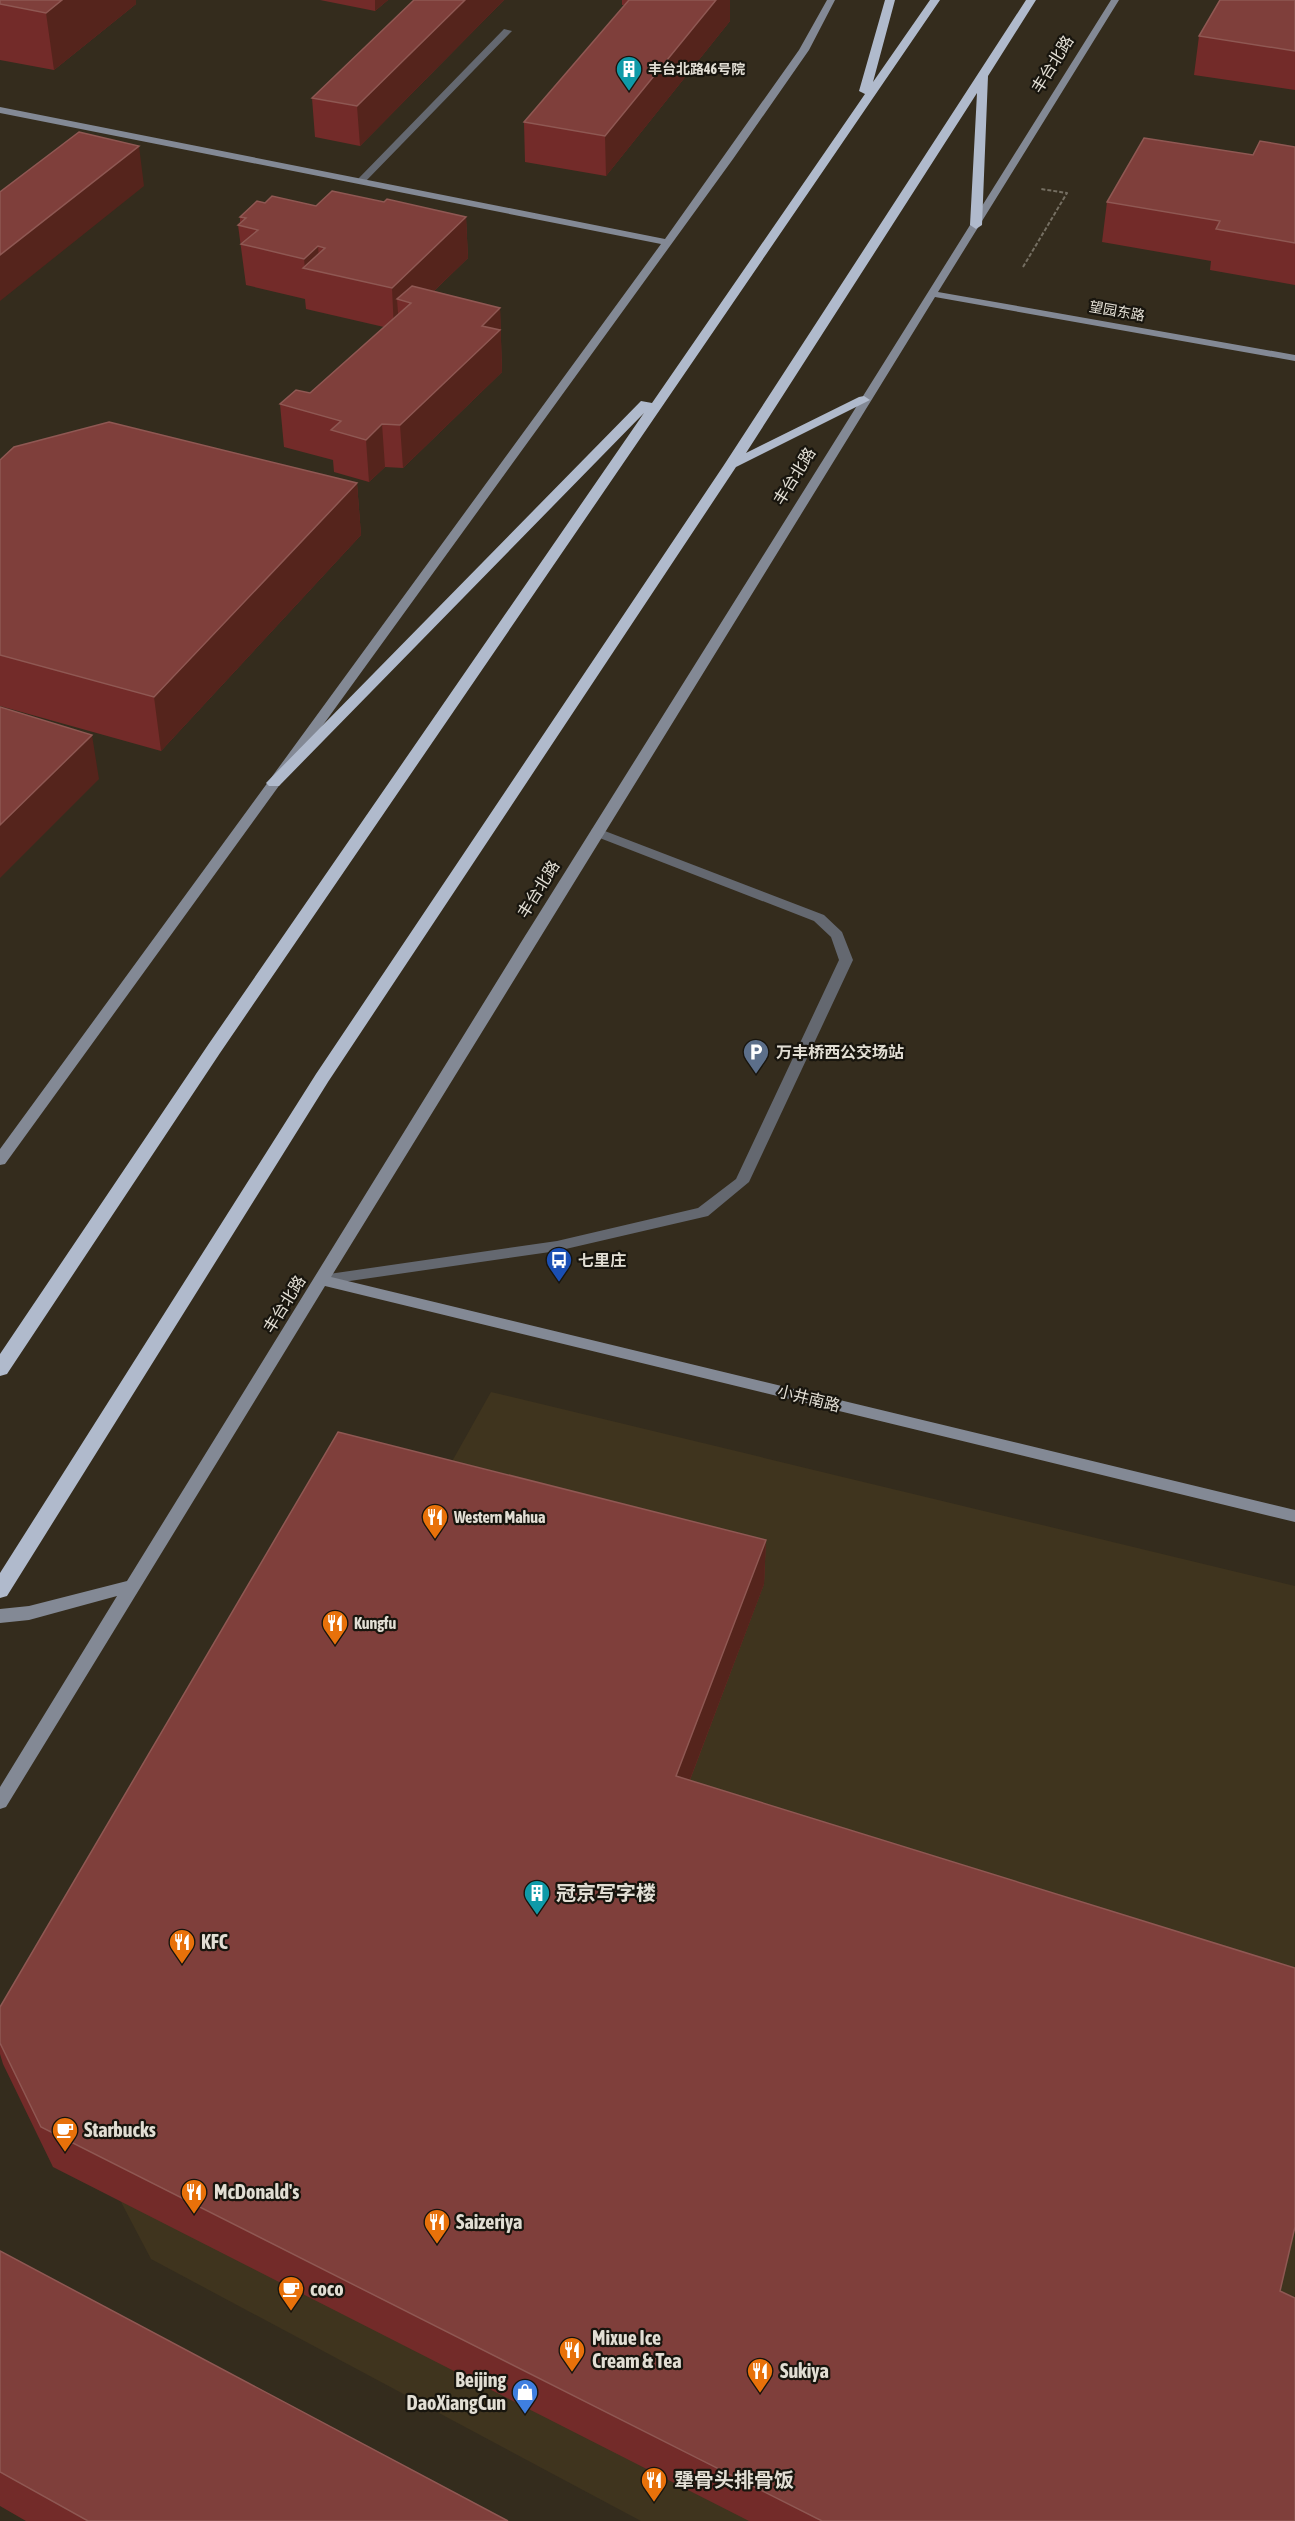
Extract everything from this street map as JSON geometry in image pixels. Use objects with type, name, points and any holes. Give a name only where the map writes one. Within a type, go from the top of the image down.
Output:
[{"type":"highway","points":[[861,106],[890,0]]},
{"type":"highway","points":[[0,1369],[214,1049],[935,0]]},
{"type":"highway","points":[[0,1590],[322,1078],[731,465],[1031,0]]},
{"type":"highway","points":[[976,225],[983,74]]},
{"type":"highway","points":[[274,783],[681,368]]},
{"type":"highway","points":[[731,465],[864,400]]},
{"type":"street","points":[[0,1160],[730,157],[804,50],[831,0]]},
{"type":"street","name":"丰台北路","points":[[0,1802],[864,400],[933,294],[1115,0]]},
{"type":"street","points":[[0,110],[666,242]]},
{"type":"street","name":"望园东路","points":[[933,294],[1295,358]]},
{"type":"street","name":"小井南路","points":[[322,1280],[1295,1516]]},
{"type":"street","points":[[0,1616],[29,1613],[132,1586]]},
{"type":"lane","points":[[361,181],[507,31]]},
{"type":"lane","points":[[322,1280],[557,1246],[703,1212],[742,1182],[846,960],[837,935],[819,918],[597,832]]},
{"type":"shaded area","name":"冠京写字楼","points":[[491,1392],[1295,1586],[1295,2521],[641,2521],[151,2259],[80,2124]]},
{"type":"building","points":[[0,0],[62,0],[46,13],[0,4]]},
{"type":"building","points":[[414,0],[465,0],[357,106],[312,98]]},
{"type":"building","points":[[629,0],[716,0],[605,136],[524,122]]},
{"type":"building","points":[[1220,0],[1295,0],[1295,51],[1199,36]]},
{"type":"building","points":[[79,132],[139,146],[0,255],[0,192]]},
{"type":"building","points":[[1144,138],[1253,155],[1260,141],[1295,147],[1295,243],[1216,229],[1220,221],[1107,202]]},
{"type":"building","points":[[332,191],[384,202],[387,199],[466,217],[392,288],[303,268],[325,248],[318,246],[304,259],[241,244],[258,230],[238,225],[246,218],[240,217],[257,201],[265,203],[272,196],[316,206]]},
{"type":"building","points":[[412,286],[500,308],[482,326],[500,330],[400,425],[382,424],[366,440],[331,430],[341,421],[280,404],[296,390],[310,393],[411,303],[397,299]]},
{"type":"building","points":[[109,422],[357,483],[154,697],[0,655],[0,460],[14,447]]},
{"type":"building","points":[[0,707],[92,735],[0,825]]},
{"type":"building","name":"冠京写字楼","points":[[338,1432],[766,1540],[676,1776],[1295,1968],[1295,2227],[1280,2291],[1295,2298],[1295,2521],[822,2521],[41,2127],[0,2043],[0,2007]]},
{"type":"building","points":[[0,2251],[508,2521],[88,2521],[0,2472]]},
{"type":"place","name":"丰台北路46号院","points":[[629,92]]},
{"type":"place","name":"万丰桥西公交场站","points":[[756,1075]]},
{"type":"place","name":"七里庄","points":[[559,1283]]},
{"type":"place","name":"Western Mahua","points":[[435,1540]]},
{"type":"place","name":"Kungfu","points":[[335,1646]]},
{"type":"place","name":"冠京写字楼","points":[[537,1916]]},
{"type":"place","name":"KFC","points":[[182,1965]]},
{"type":"place","name":"Starbucks","points":[[65,2153]]},
{"type":"place","name":"McDonald's","points":[[194,2215]]},
{"type":"place","name":"Saizeriya","points":[[437,2245]]},
{"type":"place","name":"coco","points":[[291,2312]]},
{"type":"place","name":"Mixue Ice Cream & Tea","points":[[572,2373]]},
{"type":"place","name":"Sukiya","points":[[760,2394]]},
{"type":"place","name":"Beijing DaoXiangCun","points":[[525,2415]]},
{"type":"place","name":"犟骨头排骨饭","points":[[654,2503]]}]
